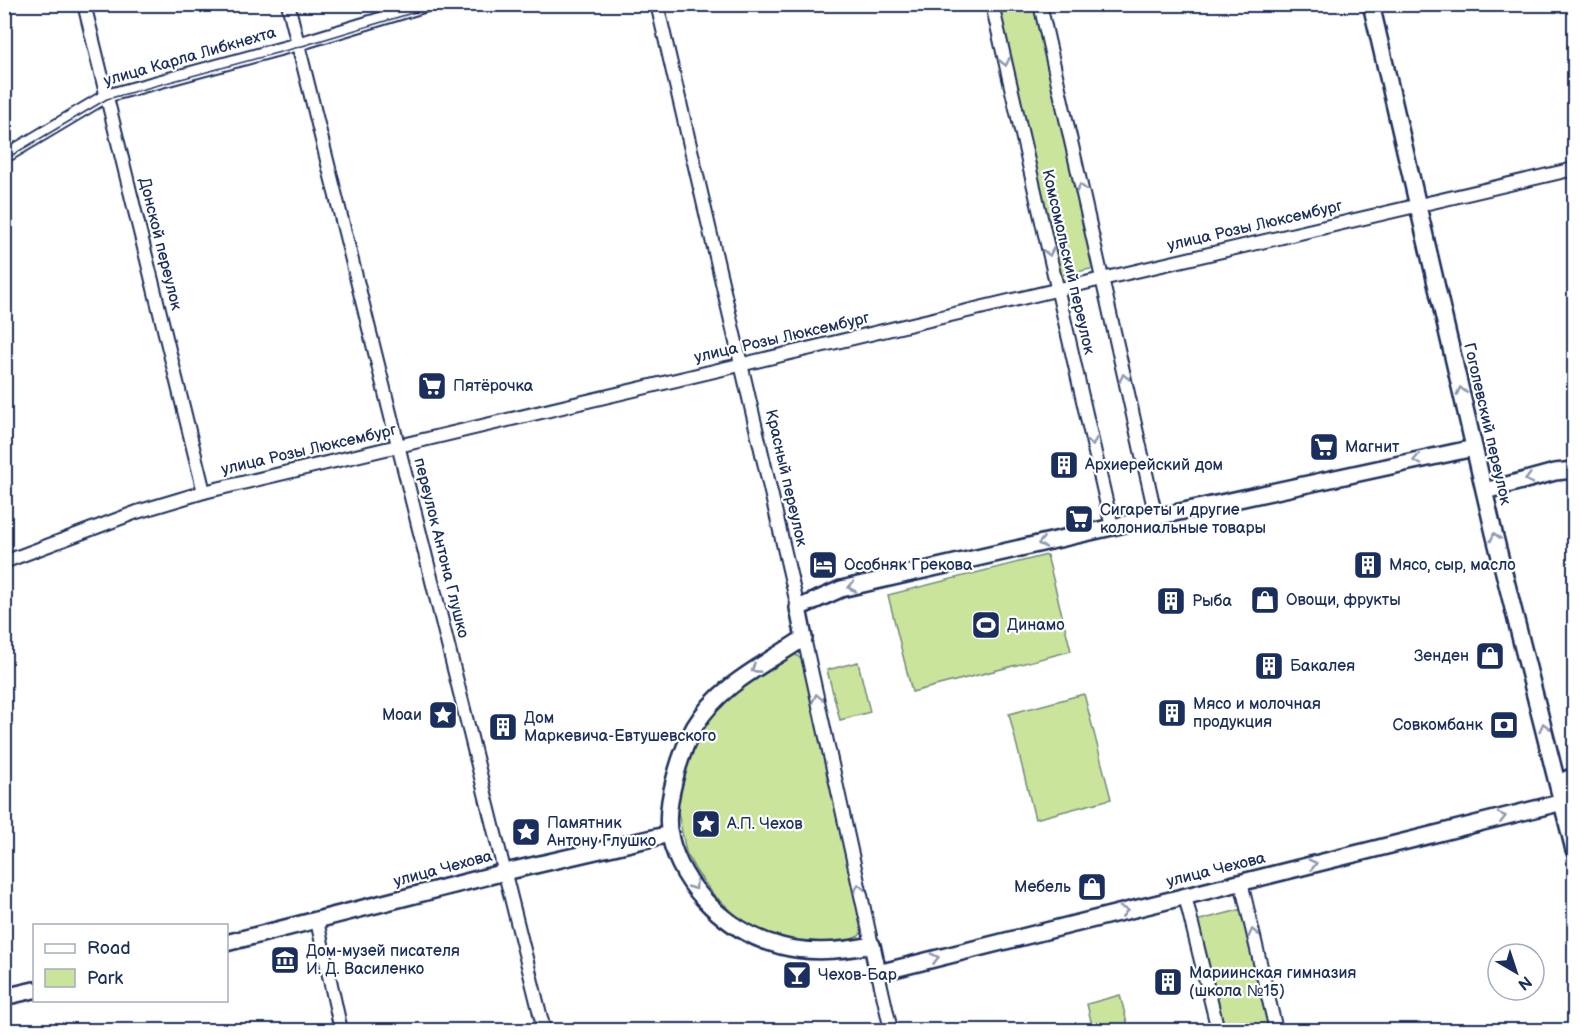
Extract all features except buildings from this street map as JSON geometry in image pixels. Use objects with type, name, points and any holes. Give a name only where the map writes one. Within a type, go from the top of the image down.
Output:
[{"type":"main road","name":"Гоголевский переулок","points":[[1371,4],[1474,448],[1575,850]]},
{"type":"main road","points":[[798,608],[841,590],[1156,517],[1474,448]]},
{"type":"main road","points":[[1485,491],[1555,472],[1575,470]]},
{"type":"main road","name":"Красный переулок","points":[[798,608],[804,638]]},
{"type":"main road","points":[[804,638],[749,672],[710,706],[696,725],[678,767],[670,807],[669,834],[686,875],[700,895],[736,927],[781,946],[805,950],[829,951],[872,945]]},
{"type":"main road","points":[[1558,783],[1575,777]]},
{"type":"main road","name":"улица Чехова","points":[[878,974],[1563,802]]},
{"type":"main road","name":"улица Чехова","points":[[228,943],[505,872],[669,834]]},
{"type":"main road","name":"Красный переулок","points":[[872,945],[878,974]]},
{"type":"main road","points":[[4,997],[33,990]]},
{"type":"street","name":"Донской переулок","points":[[84,4],[204,492]]},
{"type":"street","name":"переулок Антона Глушко","points":[[288,4],[544,1030]]},
{"type":"street","name":"улица Карла Либкнехта","points":[[4,157],[106,96],[298,44],[430,4]]},
{"type":"street","name":"Красный переулок","points":[[657,4],[798,608]]},
{"type":"street","name":"Комсомольский переулок","points":[[992,4],[1112,527]]},
{"type":"street","name":"Комсомольский переулок","points":[[1040,4],[1156,517]]},
{"type":"street","name":"улица Розы Люксембург","points":[[4,562],[136,512],[204,492],[1057,289],[1575,169]]},
{"type":"street","name":"Красный переулок","points":[[804,638],[872,945]]},
{"type":"street","points":[[1241,882],[1276,1030]]},
{"type":"street","points":[[1185,896],[1218,1030]]},
{"type":"street","points":[[317,921],[341,1030]]},
{"type":"street","name":"Красный переулок","points":[[878,974],[891,1030]]},
{"type":"green space","points":[[997,5],[1035,5],[1095,268],[1058,276]]},
{"type":"green space","points":[[1047,555],[1071,651],[912,692],[888,595]]},
{"type":"green space","points":[[788,654],[795,654],[802,660],[863,924],[863,930],[859,936],[845,942],[796,941],[758,930],[736,915],[713,894],[696,871],[686,852],[677,807],[682,767],[688,750],[721,701]]},
{"type":"green space","points":[[858,662],[870,712],[840,720],[827,670]]},
{"type":"green space","points":[[1084,694],[1111,799],[1035,819],[1009,714]]},
{"type":"green space","points":[[1247,908],[1276,1030],[1218,1030],[1192,922]]},
{"type":"green space","points":[[1120,995],[1129,1030],[1093,1030],[1087,1004]]},
{"type":"tram line","points":[[4,160],[107,99],[299,47],[442,4]]},
{"type":"place","name":"Пятёрочка","points":[[432,386]]},
{"type":"place","name":"Магнит","points":[[1324,447]]},
{"type":"place","name":"Архиерейский дом","points":[[1064,465]]},
{"type":"place","name":"Сигареты и другие колониальные товары","points":[[1079,519]]},
{"type":"place","name":"Особняк Грекова","points":[[823,565]]},
{"type":"place","name":"Мясо, сыр, масло","points":[[1368,565]]},
{"type":"place","name":"Овощи, фрукты","points":[[1265,600]]},
{"type":"place","name":"Рыба","points":[[1171,601]]},
{"type":"place","name":"Динамо","points":[[986,625]]},
{"type":"place","name":"Зенден","points":[[1490,656]]},
{"type":"place","name":"Бакалея","points":[[1269,666]]},
{"type":"place","name":"Мясо и молочная продукция","points":[[1172,713]]},
{"type":"place","name":"Моаи","points":[[443,715]]},
{"type":"place","name":"Совкомбанк","points":[[1504,725]]},
{"type":"place","name":"Дом Маркевича-Евтушевского","points":[[503,727]]},
{"type":"place","name":"А.П. Чехов","points":[[706,824]]},
{"type":"place","name":"Памятник Антону Глушко","points":[[526,832]]},
{"type":"place","name":"Мебель","points":[[1092,887]]},
{"type":"place","name":"Дом-музей писателя И. Д. Василенко","points":[[285,960]]},
{"type":"place","name":"Чехов-Бар","points":[[797,975]]},
{"type":"place","name":"Мариинская гимназия (школа №15)","points":[[1168,982]]}]
